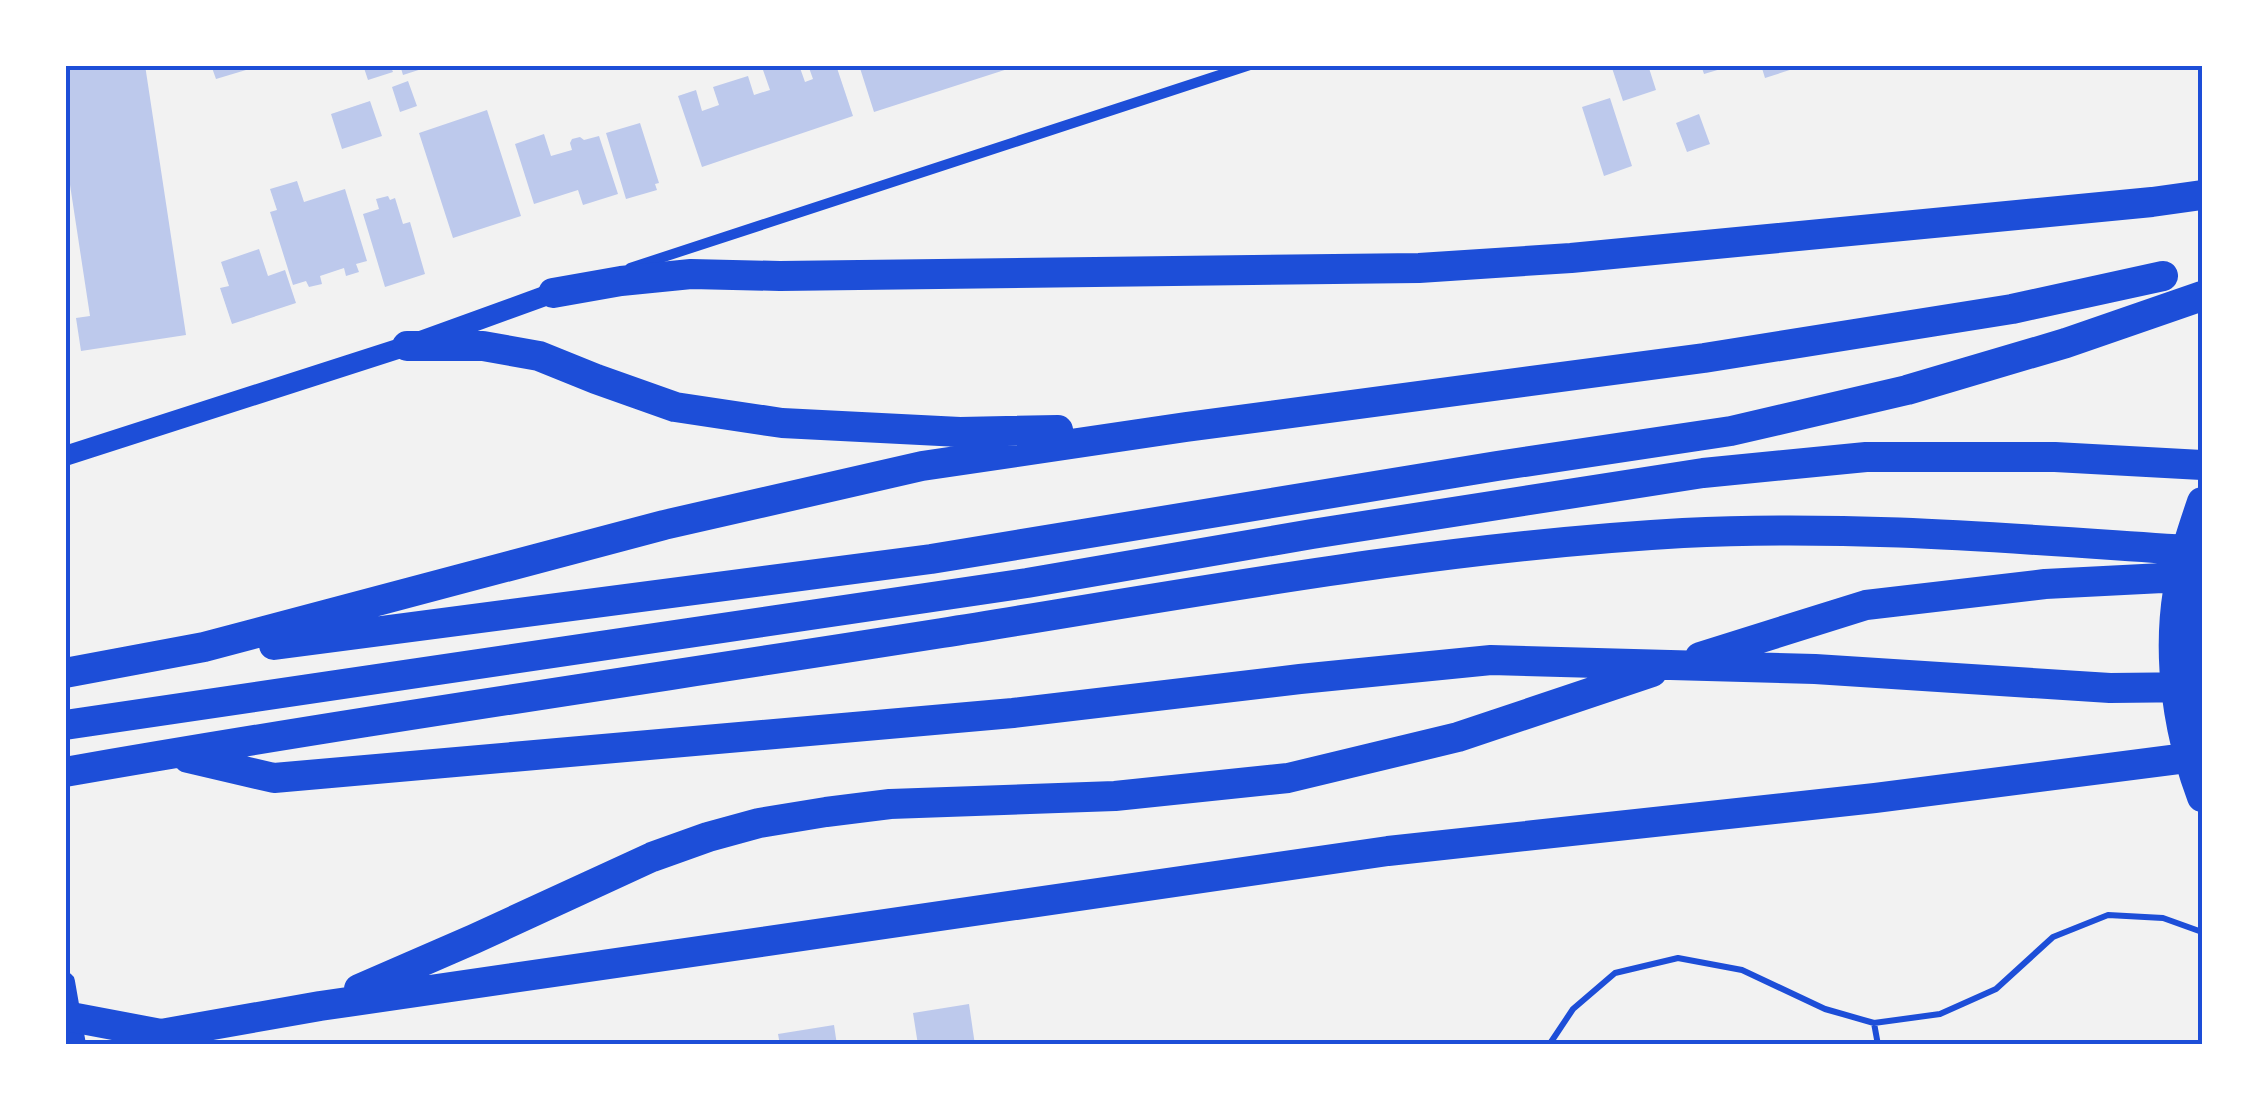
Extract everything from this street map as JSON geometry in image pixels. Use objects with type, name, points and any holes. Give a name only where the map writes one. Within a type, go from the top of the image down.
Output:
[{"type":"highway","points":[[553,293],[692,274],[1418,268],[1571,258],[2202,195]]},
{"type":"highway","points":[[122,664],[204,647],[664,525],[922,466],[1723,355],[2012,309],[2163,276]]},
{"type":"highway","points":[[65,673],[931,560],[1732,431],[1907,390],[2033,353],[2202,296]]},
{"type":"highway","points":[[407,346],[483,346],[539,356],[675,407],[782,423],[960,432],[1186,427]]},
{"type":"highway","points":[[65,725],[1028,584],[1312,534],[1703,474],[1866,457],[2054,458],[2202,465]]},
{"type":"highway","points":[[2202,502],[2188,545],[2174,632],[2178,706],[2202,797]]},
{"type":"highway","points":[[65,772],[1285,577],[1597,539],[1819,530],[1938,533],[2202,551]]},
{"type":"highway","points":[[320,1006],[652,857],[759,823],[890,804],[1115,796],[1288,778],[1458,738],[1634,677],[1866,605],[2045,584],[2202,577],[2196,626],[2202,716]]},
{"type":"highway","points":[[170,753],[274,778],[1012,713],[1491,660],[1815,669],[2110,688],[2202,687]]},
{"type":"highway","points":[[71,1026],[161,1034],[320,1006],[1388,851],[1875,798],[2202,756]]},
{"type":"main road","points":[[65,456],[407,346],[553,293]]},
{"type":"main road","points":[[65,982],[71,1026]]},
{"type":"street","points":[[553,293],[1250,65]]},
{"type":"path","points":[[1549,1045],[1573,1010],[1615,973],[1678,958],[1742,970],[1825,1009],[1874,1023],[1940,1014],[1996,989],[2054,938],[2108,915],[2164,918],[2202,932]]},
{"type":"path","points":[[1874,1023],[1878,1045]]},
{"type":"building","points":[[65,65],[145,65],[186,335],[81,351],[76,318],[90,316],[65,152]]},
{"type":"building","points":[[211,65],[259,65],[259,66],[216,79]]},
{"type":"building","points":[[363,65],[390,65],[393,72],[368,80]]},
{"type":"building","points":[[400,65],[431,65],[431,66],[403,75]]},
{"type":"building","points":[[799,65],[805,82],[813,79],[808,65],[836,65],[853,116],[702,167],[678,96],[696,90],[702,111],[719,105],[713,87],[748,76],[754,95],[770,90],[763,70]]},
{"type":"building","points":[[859,65],[1016,65],[1017,66],[874,112]]},
{"type":"building","points":[[1611,65],[1648,65],[1656,90],[1623,101]]},
{"type":"building","points":[[1701,65],[1731,65],[1731,66],[1704,74]]},
{"type":"building","points":[[1761,65],[1801,65],[1802,66],[1765,78]]},
{"type":"building","points":[[408,81],[417,106],[400,112],[392,87]]},
{"type":"building","points":[[1610,98],[1632,166],[1604,176],[1582,107]]},
{"type":"building","points":[[370,101],[382,136],[342,149],[331,114]]},
{"type":"building","points":[[487,110],[521,216],[453,238],[419,133]]},
{"type":"building","points":[[1699,114],[1710,144],[1687,152],[1676,123]]},
{"type":"building","points":[[640,123],[659,183],[655,184],[657,190],[626,199],[606,133]]},
{"type":"building","points":[[544,134],[551,156],[572,150],[572,139],[599,136],[618,194],[583,205],[578,190],[534,204],[515,144]]},
{"type":"building","points":[[297,181],[304,202],[345,189],[367,261],[356,264],[359,272],[346,276],[344,268],[320,276],[322,284],[309,287],[306,281],[293,285],[270,212],[277,210],[270,189]]},
{"type":"building","points":[[388,196],[390,200],[395,198],[403,224],[410,222],[425,274],[385,287],[363,214],[379,209],[376,199]]},
{"type":"building","points":[[259,249],[268,276],[285,270],[296,303],[232,324],[220,288],[229,286],[221,262]]},
{"type":"building","points":[[969,1004],[975,1045],[918,1045],[913,1013]]},
{"type":"building","points":[[834,1025],[837,1045],[780,1045],[778,1034]]}]
